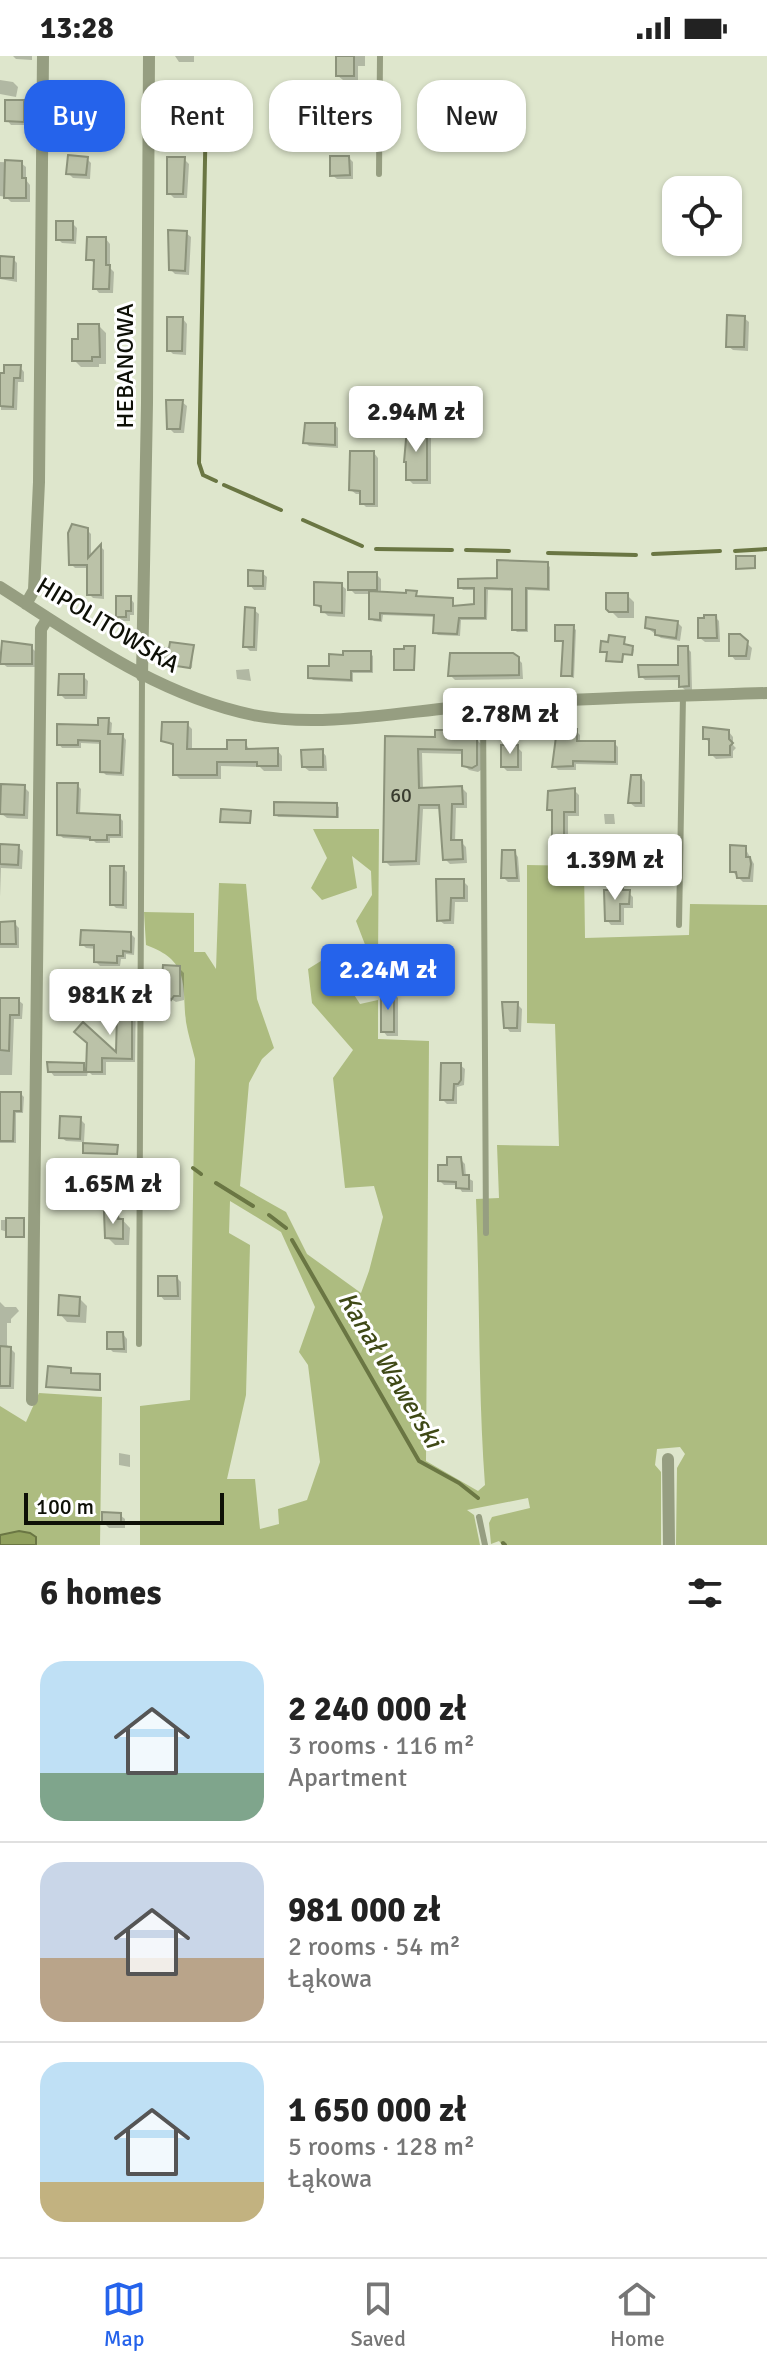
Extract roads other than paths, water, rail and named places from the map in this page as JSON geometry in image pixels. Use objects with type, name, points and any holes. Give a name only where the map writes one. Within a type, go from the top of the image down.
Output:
[{"type":"street","points":[[26,604],[34,590],[39,482],[43,56]]},
{"type":"street","name":"HEBANOWA","points":[[142,676],[149,56]]},
{"type":"street","name":"HIPOLITOWSKA","points":[[0,587],[142,676],[206,702],[251,715],[290,720],[483,704],[767,693]]},
{"type":"street","points":[[32,1400],[41,629],[48,618]]},
{"type":"street","points":[[668,1459],[669,1545]]},
{"type":"lane","points":[[379,174],[380,56]]},
{"type":"lane","points":[[139,1344],[142,676]]},
{"type":"lane","points":[[679,925],[683,696]]},
{"type":"lane","points":[[483,704],[486,1233]]},
{"type":"lane","points":[[479,1517],[485,1545]]},
{"type":"waterway","points":[[205,152],[199,463],[203,475],[216,481]]},
{"type":"waterway","points":[[224,485],[281,510]]},
{"type":"waterway","points":[[303,520],[362,546]]},
{"type":"waterway","points":[[376,549],[452,550]]},
{"type":"waterway","points":[[735,551],[767,549]]},
{"type":"waterway","points":[[466,550],[509,551]]},
{"type":"waterway","points":[[653,554],[720,551]]},
{"type":"waterway","points":[[548,553],[636,555]]},
{"type":"waterway","name":"Kanał Wawerski","points":[[193,1168],[201,1174]]},
{"type":"waterway","name":"Kanał Wawerski","points":[[216,1183],[253,1206]]},
{"type":"waterway","name":"Kanał Wawerski","points":[[269,1215],[286,1228]]},
{"type":"waterway","name":"Kanał Wawerski","points":[[292,1240],[419,1461],[459,1483],[478,1498]]}]
